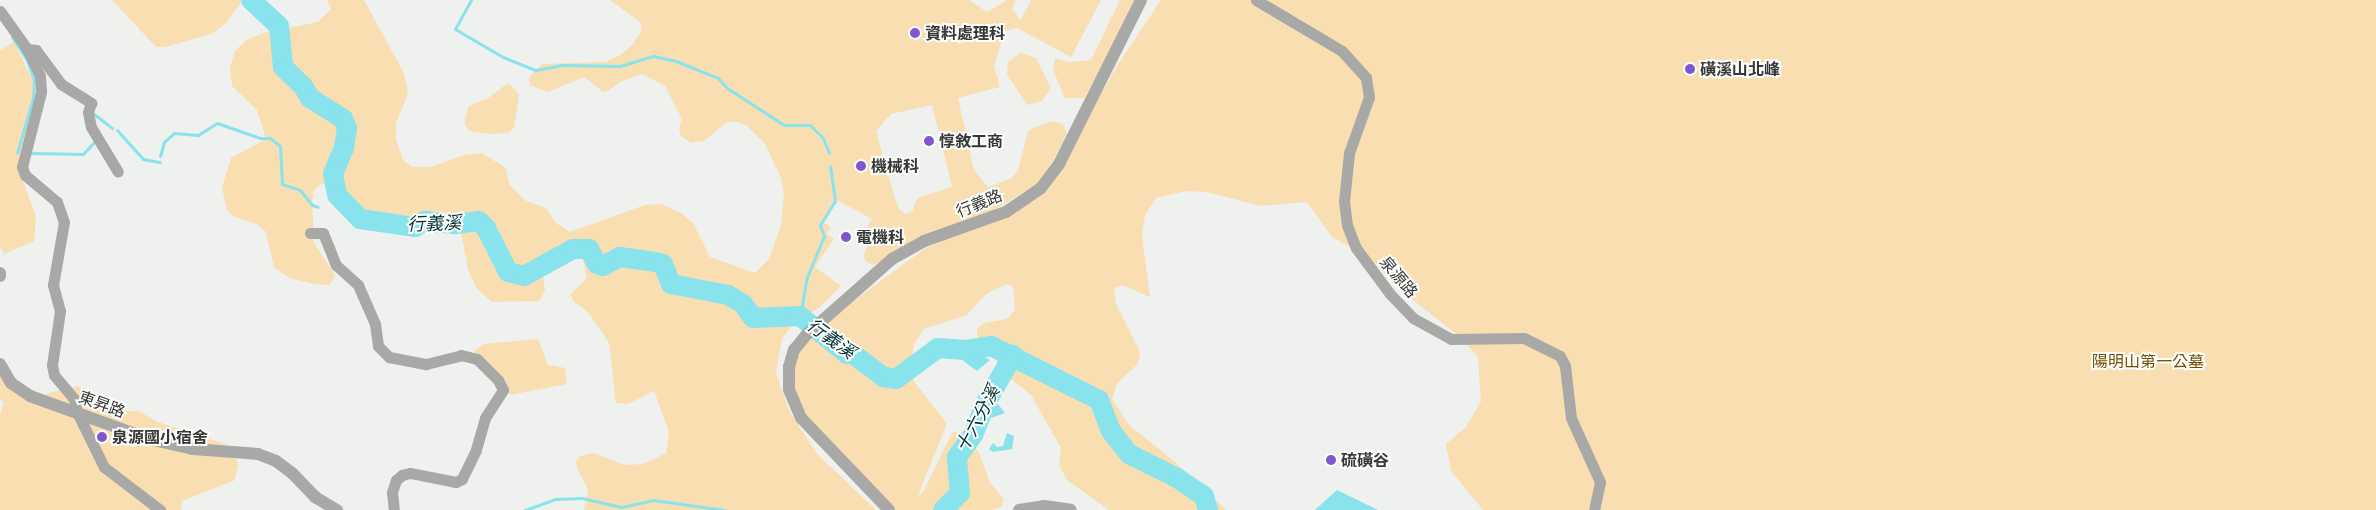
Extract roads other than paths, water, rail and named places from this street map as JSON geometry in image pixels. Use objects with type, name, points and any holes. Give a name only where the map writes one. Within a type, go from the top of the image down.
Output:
[{"type":"street","name":"行義路","points":[[888,510],[801,418],[789,390],[788,367],[794,350],[807,334],[892,259],[924,241],[1006,212],[1041,188],[1059,164],[1141,0]]},
{"type":"street","name":"泉源路","points":[[1256,0],[1342,51],[1366,78],[1368,97],[1349,153],[1345,209],[1347,225],[1356,248],[1390,294],[1412,318],[1451,338],[1524,338],[1560,356],[1565,366],[1571,418],[1599,476],[1600,492],[1594,510]]},
{"type":"street","points":[[0,10],[27,49],[40,76],[41,92],[22,166],[26,175],[57,202],[64,222],[53,285],[60,312],[52,365],[54,375],[74,399],[77,412],[104,467],[160,510]]},
{"type":"street","points":[[27,49],[36,50],[61,84],[91,103],[88,112],[91,127],[118,172]]},
{"type":"street","points":[[310,233],[323,233],[336,265],[358,285],[375,324],[378,346],[389,357],[426,364],[461,355],[477,359],[498,380],[504,390],[485,418],[476,450],[462,479],[456,482],[410,473],[402,475],[396,480],[392,492],[394,510]]},
{"type":"street","name":"東昇路","points":[[0,364],[21,391],[149,439],[184,447],[258,454],[276,461],[293,474],[315,498],[337,510]]},
{"type":"street","points":[[1019,510],[1044,506],[1071,510]]},
{"type":"water","points":[[964,353],[981,355],[990,360],[977,371],[961,359]]},
{"type":"water","points":[[998,404],[1005,413],[991,418],[991,406]]},
{"type":"water","points":[[1007,433],[1014,436],[1012,449],[993,452],[989,449],[993,443],[997,447],[1003,446]]},
{"type":"water","points":[[1337,490],[1378,510],[1315,510]]},
{"type":"waterway","name":"行義溪","points":[[251,0],[279,26],[283,67],[303,86],[310,98],[343,119],[347,128],[344,148],[333,174],[337,195],[360,219],[415,227],[425,221],[456,224],[479,221],[486,228],[508,272],[524,276],[573,249],[589,249],[597,264],[603,266],[620,257],[663,264],[671,284],[728,295],[743,304],[753,318],[800,316],[847,354],[853,354],[884,377],[896,379],[938,348],[966,350],[991,346],[1099,400],[1111,431],[1129,454],[1177,478],[1204,496],[1208,510]]},
{"type":"waterway","points":[[471,0],[455,29],[503,57],[536,70],[562,65],[620,66],[653,56],[676,61],[718,78],[727,88],[784,125],[810,125],[823,138],[829,153]]},
{"type":"waterway","points":[[12,37],[27,60],[34,80],[33,98],[17,153]]},
{"type":"waterway","points":[[94,114],[112,128]]},
{"type":"waterway","points":[[160,156],[164,142],[174,133],[198,135],[217,123],[260,138],[270,138],[280,146],[282,184],[300,190],[312,205],[318,207]]},
{"type":"waterway","points":[[117,130],[143,159],[160,162]]},
{"type":"waterway","points":[[32,153],[83,154],[94,142]]},
{"type":"waterway","points":[[800,316],[807,277],[824,236],[820,225],[835,201],[830,166]]},
{"type":"waterway","name":"十六分溪","points":[[943,510],[960,493],[957,457],[973,435],[987,401],[1013,355]]},
{"type":"waterway","points":[[525,510],[555,499],[582,498],[621,507],[653,500],[724,510]]},
{"type":"place","name":"資料處理科","points":[[915,33]]},
{"type":"place","name":"磺溪山北峰","points":[[1690,69]]},
{"type":"place","name":"惇敘工商","points":[[929,141]]},
{"type":"place","name":"機械科","points":[[861,166]]},
{"type":"place","name":"電機科","points":[[846,237]]},
{"type":"place","name":"泉源國小宿舍","points":[[102,437]]},
{"type":"place","name":"硫磺谷","points":[[1331,460]]},
{"type":"park label","name":"陽明山第一公墓","points":[[2148,361]]}]
